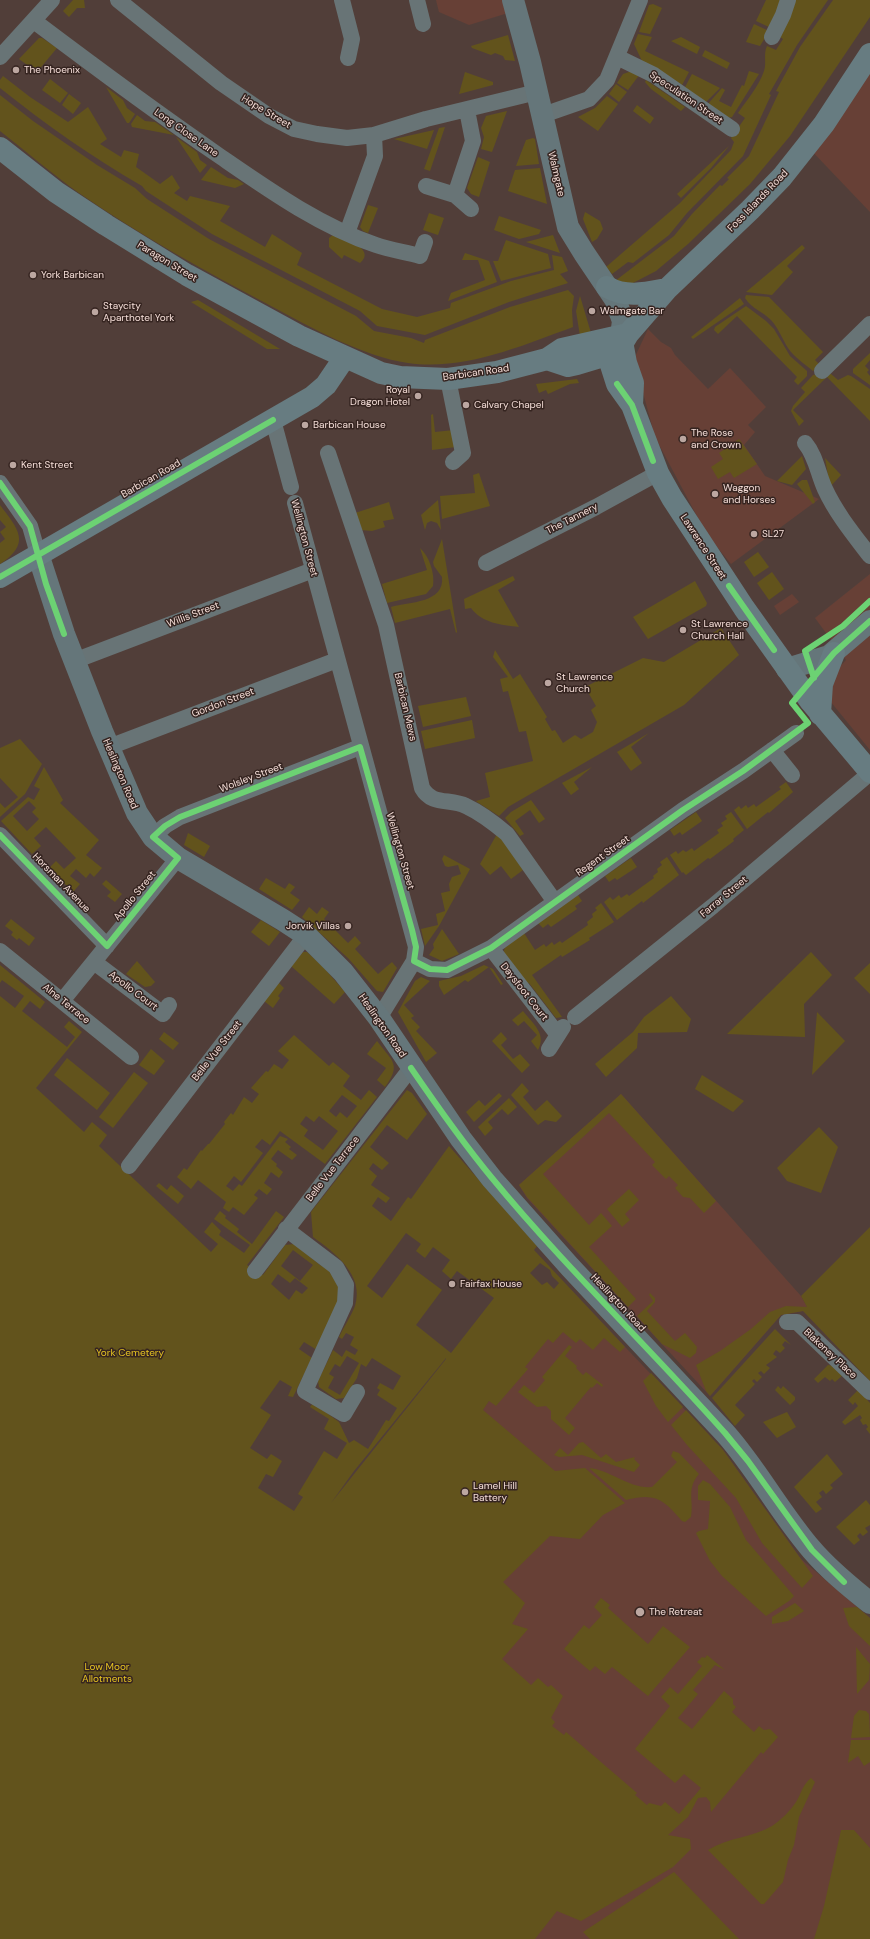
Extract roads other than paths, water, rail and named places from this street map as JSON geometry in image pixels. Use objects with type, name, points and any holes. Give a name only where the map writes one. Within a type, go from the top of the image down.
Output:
[{"type":"main road","name":"Foss Islands Road","points":[[616,342],[667,289],[740,221],[782,177],[824,124],[870,54]]},
{"type":"main road","name":"Paragon Street","points":[[0,148],[75,204],[187,275],[286,329],[345,358]]},
{"type":"main road","points":[[607,286],[620,293],[631,294],[642,294],[667,289]]},
{"type":"main road","name":"Barbican Road","points":[[0,577],[318,393],[335,374],[345,358],[381,374],[391,376],[448,379],[497,372],[547,360],[562,349],[616,342]]},
{"type":"main road","name":"Lawrence Street","points":[[616,342],[617,384],[632,405],[658,473],[704,550],[787,669],[820,714],[870,772]]},
{"type":"main road","points":[[820,714],[822,684],[834,653]]},
{"type":"street","points":[[0,57],[52,0]]},
{"type":"street","name":"Hope Street","points":[[118,0],[221,83],[269,116],[294,129],[316,134],[346,138],[374,135],[536,92]]},
{"type":"street","points":[[342,0],[352,38],[348,58]]},
{"type":"street","points":[[417,0],[423,24]]},
{"type":"street","name":"Walmgate","points":[[513,0],[543,115],[568,227],[584,254],[616,299],[622,314],[623,321],[616,342]]},
{"type":"street","points":[[543,115],[589,99],[607,80],[640,0]]},
{"type":"street","points":[[772,37],[784,15],[788,0]]},
{"type":"street","name":"Long Close Lane","points":[[34,21],[171,123],[268,190],[303,210],[376,245],[420,256],[425,242]]},
{"type":"street","name":"Speculation Street","points":[[617,57],[654,75],[732,129]]},
{"type":"street","points":[[455,195],[473,141],[467,110]]},
{"type":"street","points":[[347,232],[375,156],[374,135]]},
{"type":"street","points":[[426,186],[455,195],[471,209]]},
{"type":"street","points":[[822,371],[870,324]]},
{"type":"street","points":[[448,379],[463,453],[453,462]]},
{"type":"street","name":"Wellington Street","points":[[272,420],[291,487]]},
{"type":"street","points":[[805,443],[812,451],[825,489],[832,502],[870,556]]},
{"type":"street","name":"Barbican Mews","points":[[328,453],[386,625],[422,788],[426,796],[438,801],[456,802],[465,806],[486,818],[502,830],[555,902]]},
{"type":"street","name":"The Tannery","points":[[486,563],[596,507],[658,473]]},
{"type":"street","points":[[0,484],[30,526],[38,554]]},
{"type":"street","name":"Wellington Street","points":[[295,503],[360,747],[415,942],[416,954],[414,961],[379,1018]]},
{"type":"street","name":"Heslington Road","points":[[38,554],[46,584],[74,661],[137,813],[153,837],[178,858],[306,935],[343,972],[379,1018],[411,1068],[469,1150],[503,1192],[570,1267],[735,1443],[812,1550],[844,1582],[870,1603]]},
{"type":"street","name":"Willis Street","points":[[74,661],[313,570]]},
{"type":"street","points":[[787,669],[821,659],[834,653],[870,621]]},
{"type":"street","name":"Gordon Street","points":[[109,747],[337,660]]},
{"type":"street","name":"Regent Street","points":[[414,961],[430,968],[447,970],[491,948],[683,810],[712,793],[796,733]]},
{"type":"street","name":"Wolsley Street","points":[[153,837],[165,826],[180,817],[360,747]]},
{"type":"street","points":[[772,750],[792,775]]},
{"type":"street","name":"Farrar Street","points":[[566,1026],[713,906],[870,772]]},
{"type":"street","name":"Horsman Avenue","points":[[0,835],[107,946]]},
{"type":"street","name":"Apollo Street","points":[[62,1001],[178,858]]},
{"type":"street","name":"Belle Vue Street","points":[[129,1166],[306,935]]},
{"type":"street","name":"Daysfoot Court","points":[[491,948],[566,1026]]},
{"type":"street","name":"Alne Terrace","points":[[0,951],[131,1058]]},
{"type":"street","name":"Apollo Court","points":[[94,962],[163,1014],[169,1005]]},
{"type":"street","points":[[549,1049],[566,1026]]},
{"type":"street","name":"Belle Vue Terrace","points":[[255,1271],[411,1068]]},
{"type":"street","points":[[286,1229],[336,1267],[346,1285],[345,1303],[305,1391],[344,1414],[358,1392]]},
{"type":"street","name":"Blakeney Place","points":[[787,1322],[797,1322],[870,1392]]},
{"type":"place","name":"The Phoenix","points":[[16,70]]},
{"type":"place","name":"York Barbican","points":[[33,275]]},
{"type":"place","name":"Walmgate Bar","points":[[592,311]]},
{"type":"place","name":"Staycity Aparthotel York","points":[[95,312]]},
{"type":"place","name":"Royal Dragon Hotel","points":[[418,396]]},
{"type":"place","name":"Calvary Chapel","points":[[466,405]]},
{"type":"place","name":"Barbican House","points":[[305,425]]},
{"type":"place","name":"The Rose and Crown","points":[[683,439]]},
{"type":"place","name":"Kent Street","points":[[13,465]]},
{"type":"place","name":"Waggon and Horses","points":[[715,494]]},
{"type":"place","name":"SL27","points":[[754,534]]},
{"type":"place","name":"St Lawrence Church Hall","points":[[683,630]]},
{"type":"place","name":"St Lawrence Church","points":[[548,683]]},
{"type":"place","name":"Jorvik Villas","points":[[348,926]]},
{"type":"place","name":"Fairfax House","points":[[452,1284]]},
{"type":"place","name":"Lamel Hill Battery","points":[[465,1492]]},
{"type":"place","name":"The Retreat","points":[[640,1612]]},
{"type":"park label","name":"York Cemetery","points":[[130,1353]]},
{"type":"park label","name":"Low Moor Allotments","points":[[107,1672]]}]
